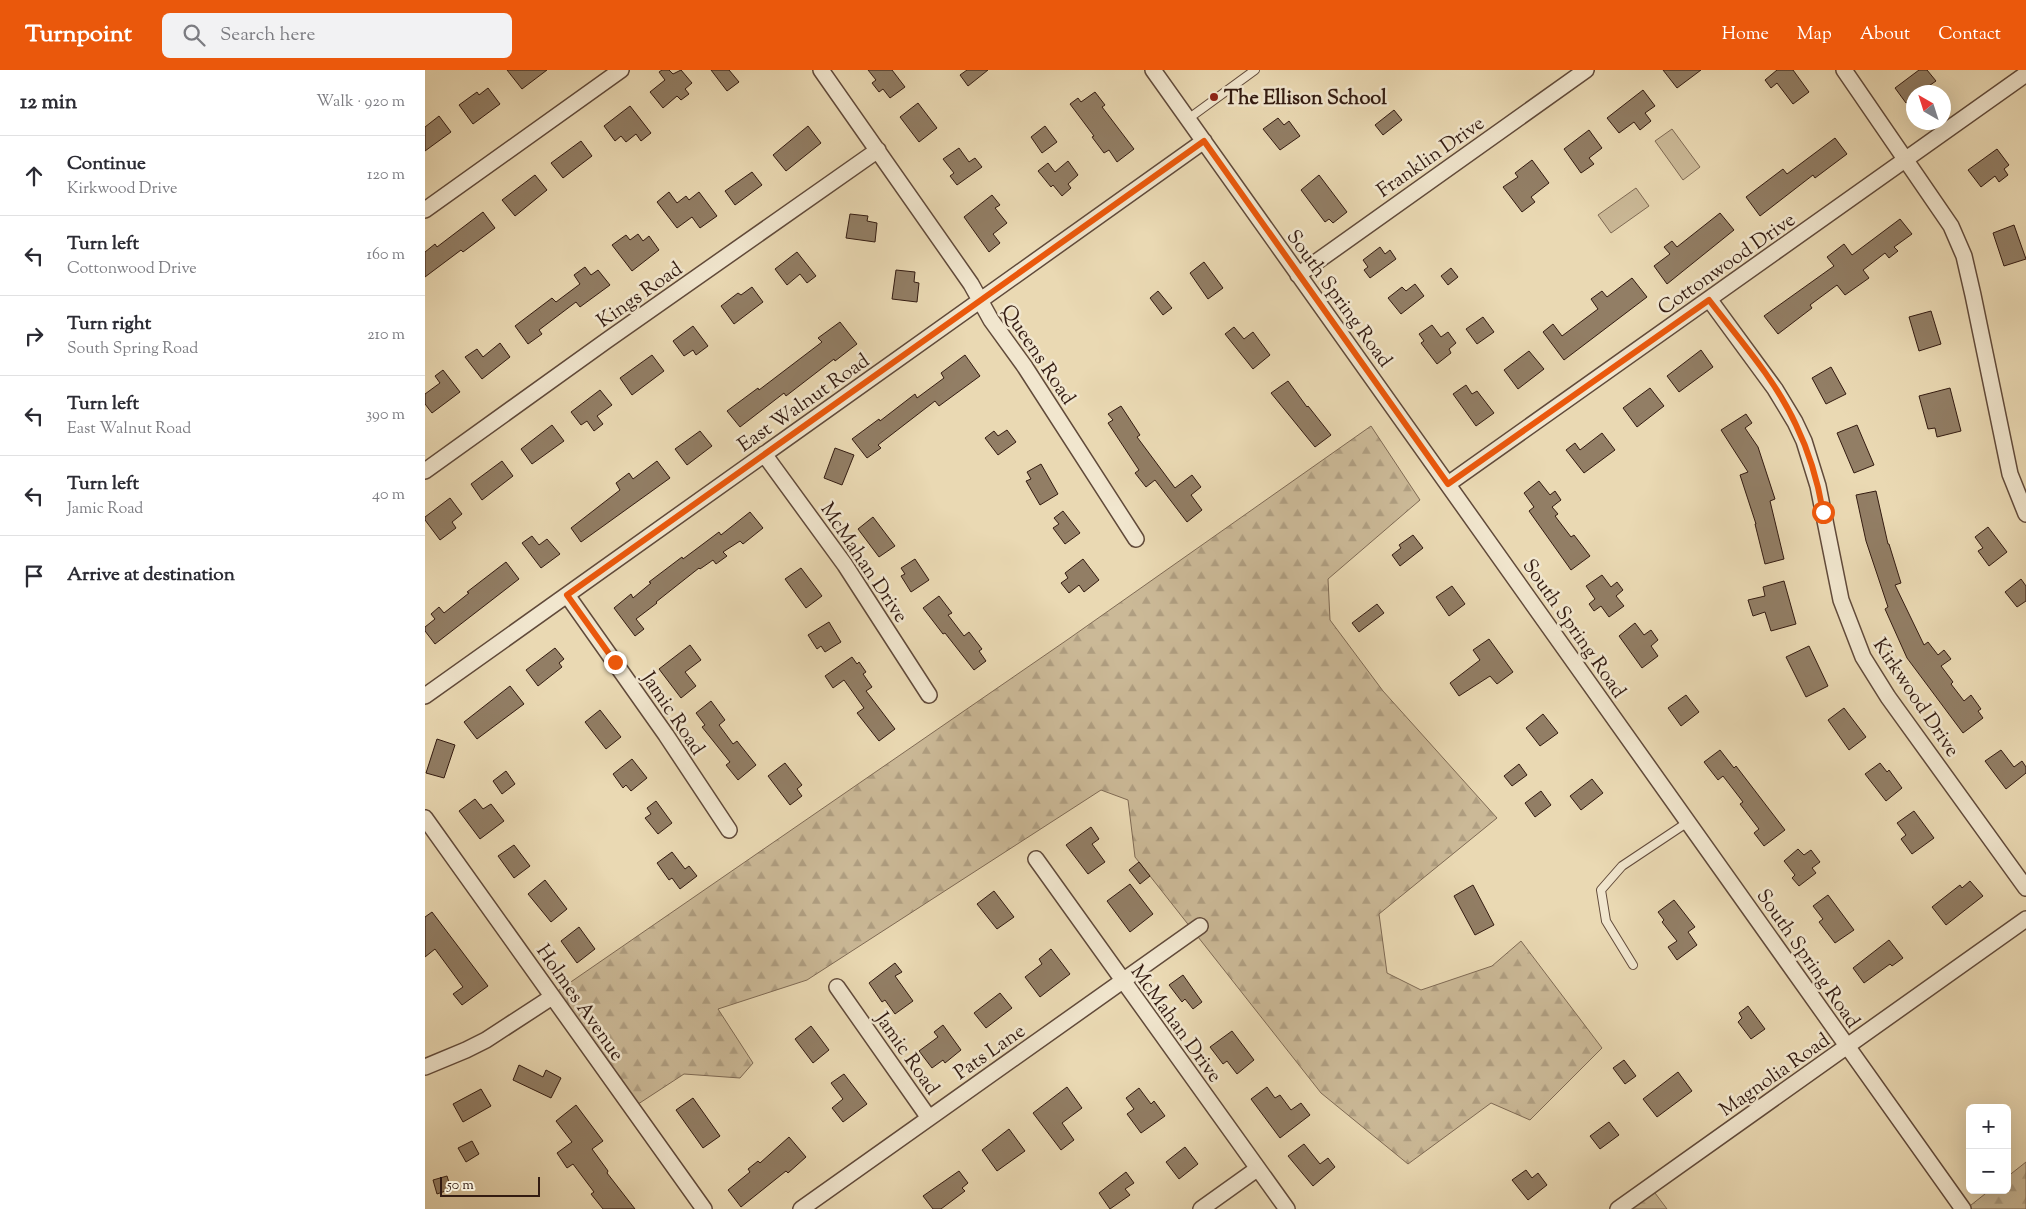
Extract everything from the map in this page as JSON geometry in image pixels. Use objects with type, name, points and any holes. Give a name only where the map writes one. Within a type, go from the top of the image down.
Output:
[{"type":"street","points":[[425,210],[621,70]]},
{"type":"street","name":"Queens Road","points":[[821,70],[971,284],[991,320],[1030,376],[1136,540]]},
{"type":"street","name":"South Spring Road","points":[[1153,70],[1963,1209]]},
{"type":"street","name":"Franklin Drive","points":[[1299,275],[1586,70]]},
{"type":"street","points":[[1844,70],[1951,226],[1963,256],[2010,474],[2026,514]]},
{"type":"street","name":"Cottonwood Drive","points":[[1448,484],[2026,74]]},
{"type":"street","name":"East Walnut Road","points":[[425,696],[1204,141]]},
{"type":"street","name":"Kings Road","points":[[425,472],[878,150]]},
{"type":"street","name":"Kirkwood Drive","points":[[1709,300],[1766,375],[1795,422],[1804,441],[1818,486],[1841,600],[1863,657],[1888,697],[2026,888]]},
{"type":"street","name":"McMahan Drive","points":[[764,454],[845,565],[929,694]]},
{"type":"street","name":"Jamic Road","points":[[567,595],[729,830]]},
{"type":"street","name":"Holmes Avenue","points":[[425,818],[704,1209]]},
{"type":"street","name":"McMahan Drive","points":[[1036,860],[1287,1209]]},
{"type":"street","name":"Magnolia Road","points":[[1618,1209],[2026,919]]},
{"type":"street","name":"Pats Lane","points":[[801,1209],[1199,926]]},
{"type":"street","name":"Jamic Road","points":[[837,987],[929,1118]]},
{"type":"street","points":[[425,1067],[486,1040],[553,997]]},
{"type":"street","points":[[1201,1209],[1257,1169]]},
{"type":"lane","points":[[1188,119],[1255,70]]},
{"type":"lane","points":[[1633,965],[1607,921],[1601,890],[1622,866],[1688,822]]},
{"type":"green space","points":[[1672,129],[1700,167],[1683,180],[1655,141]]},
{"type":"green space","points":[[1636,188],[1649,206],[1611,233],[1598,215]]},
{"type":"green space","points":[[1371,426],[1420,500],[1328,579],[1330,620],[1383,691],[1497,818],[1379,914],[1387,973],[1421,990],[1492,966],[1521,941],[1602,1048],[1530,1120],[1491,1103],[1408,1164],[1321,1093],[1135,857],[1128,800],[1101,790],[807,980],[718,1009],[753,1063],[740,1078],[684,1074],[629,1110],[549,997],[1067,640]]},
{"type":"green space","points":[[2026,1162],[2026,1209],[1966,1209],[1985,1194],[2011,1194],[2011,1174]]},
{"type":"green space","points":[[1649,1185],[1667,1209],[1627,1209]]},
{"type":"building","points":[[507,70],[547,70],[522,89]]},
{"type":"building","points":[[669,70],[673,74],[681,70],[692,83],[685,89],[689,94],[681,100],[677,96],[663,108],[650,92],[665,80],[659,72]]},
{"type":"building","points":[[711,70],[729,70],[739,82],[727,91]]},
{"type":"building","points":[[868,70],[892,70],[905,87],[890,98],[883,89],[879,92],[872,83],[876,80]]},
{"type":"building","points":[[967,70],[988,70],[968,86],[960,75]]},
{"type":"building","points":[[1663,70],[1701,70],[1677,88]]},
{"type":"building","points":[[1777,70],[1793,70],[1809,92],[1793,104],[1777,83],[1771,88],[1765,80]]},
{"type":"building","points":[[1919,70],[1927,70],[1936,81],[1930,85],[1906,85],[1906,103],[1895,88]]},
{"type":"building","points":[[488,88],[500,104],[473,124],[459,105],[477,92],[479,95]]},
{"type":"building","points":[[1643,90],[1655,106],[1645,113],[1651,121],[1640,130],[1634,122],[1619,133],[1607,118]]},
{"type":"building","points":[[1095,92],[1105,105],[1102,107],[1134,149],[1117,162],[1109,150],[1104,153],[1070,104],[1078,98],[1081,102]]},
{"type":"building","points":[[918,103],[937,128],[919,142],[900,117]]},
{"type":"building","points":[[630,106],[651,133],[641,141],[636,134],[626,142],[621,136],[615,141],[604,126]]},
{"type":"building","points":[[1394,110],[1402,120],[1383,135],[1375,125]]},
{"type":"building","points":[[439,116],[451,132],[425,151],[425,127]]},
{"type":"building","points":[[1278,118],[1284,125],[1289,121],[1300,136],[1280,150],[1263,129]]},
{"type":"building","points":[[808,126],[821,143],[786,171],[773,155]]},
{"type":"building","points":[[1045,126],[1057,142],[1042,153],[1031,137]]},
{"type":"building","points":[[1589,130],[1602,148],[1589,158],[1594,164],[1581,173],[1564,149]]},
{"type":"building","points":[[1835,138],[1847,154],[1815,178],[1813,175],[1760,216],[1746,197],[1783,169],[1787,174]]},
{"type":"building","points":[[581,141],[592,156],[563,178],[551,163]]},
{"type":"building","points":[[959,148],[969,162],[975,158],[982,167],[957,185],[950,176],[954,173],[943,159]]},
{"type":"building","points":[[1997,149],[2009,165],[2004,169],[2008,175],[1999,182],[1995,176],[1981,187],[1968,170]]},
{"type":"building","points":[[1532,160],[1549,183],[1531,197],[1535,202],[1522,212],[1503,187],[1518,177],[1515,173]]},
{"type":"building","points":[[1068,161],[1078,175],[1068,184],[1071,188],[1062,196],[1053,185],[1051,187],[1038,171],[1048,163],[1055,172]]},
{"type":"building","points":[[752,172],[762,185],[735,205],[725,191]]},
{"type":"building","points":[[535,175],[547,190],[515,216],[502,200]]},
{"type":"building","points":[[1319,175],[1347,212],[1333,223],[1329,219],[1325,222],[1301,190]]},
{"type":"building","points":[[669,192],[677,203],[686,196],[689,200],[699,192],[717,216],[700,228],[692,217],[677,228],[657,202]]},
{"type":"building","points":[[992,195],[1000,205],[995,208],[1007,223],[993,234],[1000,243],[989,252],[964,217]]},
{"type":"building","points":[[483,212],[495,228],[425,277],[425,252],[435,244],[437,247]]},
{"type":"building","points":[[1720,213],[1734,230],[1667,284],[1654,266],[1670,254],[1664,247],[1672,241],[1677,247]]},
{"type":"building","points":[[850,214],[868,216],[867,221],[877,223],[875,242],[846,238]]},
{"type":"building","points":[[1900,219],[1912,234],[1894,247],[1898,251],[1889,258],[1885,253],[1863,270],[1869,278],[1845,295],[1837,285],[1810,305],[1812,308],[1778,334],[1764,316],[1834,266],[1827,257],[1844,244],[1852,255]]},
{"type":"building","points":[[2014,225],[2026,259],[2004,266],[1993,233]]},
{"type":"building","points":[[638,234],[643,241],[649,236],[659,250],[632,271],[612,245],[626,235],[630,240]]},
{"type":"building","points":[[1380,247],[1385,254],[1390,250],[1396,259],[1370,278],[1364,270],[1368,267],[1363,260]]},
{"type":"building","points":[[797,252],[816,276],[807,283],[800,274],[787,285],[775,269]]},
{"type":"building","points":[[1204,262],[1223,288],[1208,299],[1190,273]]},
{"type":"building","points":[[585,267],[591,275],[598,270],[610,285],[580,307],[576,302],[539,330],[542,334],[528,344],[515,326],[552,298],[556,302],[580,284],[574,275]]},
{"type":"building","points":[[1451,268],[1458,277],[1448,285],[1441,276]]},
{"type":"building","points":[[896,270],[915,272],[914,282],[919,283],[917,302],[892,299]]},
{"type":"building","points":[[1632,278],[1647,297],[1564,360],[1543,332],[1553,324],[1562,336],[1598,309],[1591,299],[1602,291],[1607,297]]},
{"type":"building","points":[[1415,284],[1424,296],[1401,314],[1388,298],[1402,287],[1406,291]]},
{"type":"building","points":[[752,287],[763,302],[734,324],[721,306],[738,293],[741,295]]},
{"type":"building","points":[[1158,291],[1172,308],[1163,315],[1150,298]]},
{"type":"building","points":[[1931,311],[1941,344],[1919,351],[1909,317]]},
{"type":"building","points":[[1483,317],[1494,332],[1477,344],[1466,329]]},
{"type":"building","points":[[840,322],[857,344],[786,396],[784,393],[740,427],[727,411],[758,388],[759,390],[822,342],[818,338]]},
{"type":"building","points":[[1432,325],[1441,337],[1448,332],[1456,343],[1449,349],[1451,353],[1437,364],[1421,343],[1424,341],[1419,334]]},
{"type":"building","points":[[693,326],[708,346],[696,355],[693,350],[684,356],[673,341]]},
{"type":"building","points":[[1234,327],[1244,339],[1253,332],[1270,355],[1253,369],[1225,334]]},
{"type":"building","points":[[500,343],[510,357],[482,379],[465,357],[477,349],[483,357]]},
{"type":"building","points":[[1701,350],[1713,367],[1679,392],[1667,376]]},
{"type":"building","points":[[1529,351],[1544,369],[1518,389],[1504,370]]},
{"type":"building","points":[[652,355],[664,371],[632,395],[620,378]]},
{"type":"building","points":[[965,355],[980,376],[939,406],[935,401],[878,445],[881,448],[867,458],[852,439],[879,419],[880,421],[915,394],[917,398],[944,378],[941,373]]},
{"type":"building","points":[[1831,367],[1846,394],[1826,404],[1812,378]]},
{"type":"building","points":[[443,370],[460,392],[432,413],[425,404],[425,394],[440,383],[435,376]]},
{"type":"building","points":[[1288,381],[1331,435],[1315,447],[1271,393]]},
{"type":"building","points":[[1466,385],[1472,394],[1477,391],[1494,413],[1476,426],[1453,394]]},
{"type":"building","points":[[1650,388],[1664,406],[1637,427],[1623,408]]},
{"type":"building","points":[[1950,388],[1961,431],[1937,437],[1935,428],[1928,429],[1919,396]]},
{"type":"building","points":[[600,390],[612,405],[597,416],[603,424],[594,431],[587,421],[581,425],[571,412]]},
{"type":"building","points":[[1121,406],[1140,435],[1137,437],[1175,488],[1192,475],[1201,487],[1191,495],[1202,510],[1187,522],[1155,480],[1146,487],[1135,473],[1139,470],[1108,423],[1113,420],[1108,414]]},
{"type":"building","points":[[1746,414],[1752,423],[1745,428],[1758,447],[1775,499],[1770,501],[1784,559],[1765,564],[1756,524],[1740,475],[1748,472],[1721,430]]},
{"type":"building","points":[[552,425],[564,441],[532,464],[521,449]]},
{"type":"building","points":[[1857,425],[1874,465],[1854,473],[1837,433]]},
{"type":"building","points":[[1007,430],[1016,442],[998,455],[985,438],[994,431],[998,436]]},
{"type":"building","points":[[700,431],[712,446],[687,465],[675,449]]},
{"type":"building","points":[[1602,433],[1615,450],[1584,473],[1566,450],[1575,443],[1580,450]]},
{"type":"building","points":[[835,448],[854,455],[842,485],[824,478]]},
{"type":"building","points":[[502,461],[513,476],[482,500],[471,484]]},
{"type":"building","points":[[657,461],[670,478],[581,542],[571,528],[620,490],[616,483],[629,473],[633,479]]},
{"type":"building","points":[[1041,464],[1058,494],[1040,505],[1026,481],[1031,479],[1027,472]]},
{"type":"building","points":[[1539,481],[1550,495],[1555,491],[1561,500],[1552,507],[1558,514],[1555,516],[1571,537],[1574,535],[1590,556],[1571,570],[1529,511],[1534,507],[1524,493]]},
{"type":"building","points":[[1876,491],[1888,544],[1901,583],[1895,585],[1924,645],[1928,642],[1938,655],[1944,650],[1951,659],[1941,666],[1953,682],[1951,684],[1964,701],[1971,695],[1981,709],[1978,711],[1983,718],[1963,733],[1907,658],[1885,609],[1888,607],[1866,541],[1856,495]]},
{"type":"building","points":[[450,498],[462,514],[452,522],[456,528],[440,540],[425,520],[425,517]]},
{"type":"building","points":[[1063,511],[1080,533],[1065,544],[1053,528],[1059,524],[1054,518]]},
{"type":"building","points":[[750,512],[763,528],[743,544],[740,541],[723,552],[727,556],[716,564],[713,560],[699,568],[656,602],[636,619],[644,629],[635,636],[614,608],[631,594],[633,598],[651,583],[649,582],[682,557],[683,559],[719,532],[721,535]]},
{"type":"building","points":[[873,517],[895,546],[879,557],[858,529]]},
{"type":"building","points":[[1988,527],[2007,552],[1989,566],[1978,551],[1983,548],[1975,537]]},
{"type":"building","points":[[1413,535],[1423,548],[1400,566],[1392,555],[1401,548],[1399,545]]},
{"type":"building","points":[[532,536],[539,545],[547,539],[560,554],[541,568],[522,543]]},
{"type":"building","points":[[915,559],[929,580],[911,592],[901,576],[905,574],[901,568]]},
{"type":"building","points":[[1083,559],[1099,580],[1084,592],[1079,585],[1069,593],[1061,583],[1068,578],[1065,573]]},
{"type":"building","points":[[506,562],[519,579],[435,644],[425,631],[425,627],[435,619],[431,614],[439,607],[444,613],[469,593],[467,592]]},
{"type":"building","points":[[801,568],[822,596],[806,608],[785,579]]},
{"type":"building","points":[[1602,575],[1611,587],[1617,582],[1623,590],[1616,596],[1624,606],[1609,617],[1601,606],[1594,611],[1589,604],[1595,599],[1586,586]]},
{"type":"building","points":[[2021,579],[2026,586],[2026,601],[2017,607],[2005,592]]},
{"type":"building","points":[[1784,581],[1796,624],[1771,631],[1765,612],[1753,616],[1748,600],[1765,596],[1763,587]]},
{"type":"building","points":[[1452,586],[1465,604],[1449,616],[1436,597]]},
{"type":"building","points":[[939,596],[952,613],[948,615],[964,636],[969,632],[982,649],[979,651],[986,661],[974,670],[923,608]]},
{"type":"building","points":[[1377,604],[1384,613],[1359,632],[1352,623]]},
{"type":"building","points":[[829,622],[841,642],[825,652],[821,646],[817,649],[808,635]]},
{"type":"building","points":[[1635,623],[1644,635],[1651,630],[1658,640],[1651,646],[1658,656],[1642,668],[1619,636]]},
{"type":"building","points":[[1489,639],[1513,672],[1497,684],[1490,676],[1459,696],[1450,683],[1480,660],[1473,650]]},
{"type":"building","points":[[690,645],[701,660],[685,672],[696,686],[681,698],[659,669]]},
{"type":"building","points":[[1809,646],[1828,686],[1806,697],[1786,657]]},
{"type":"building","points":[[555,648],[564,659],[559,663],[562,667],[538,686],[526,670]]},
{"type":"building","points":[[852,657],[857,664],[859,662],[866,672],[863,674],[872,687],[866,691],[895,729],[879,741],[857,713],[864,708],[844,680],[833,688],[825,676]]},
{"type":"building","points":[[510,686],[524,704],[477,739],[464,722]]},
{"type":"building","points":[[1686,695],[1699,712],[1681,726],[1668,708]]},
{"type":"building","points":[[711,701],[725,720],[719,725],[733,744],[737,741],[756,765],[738,780],[726,765],[730,762],[702,727],[705,725],[696,713]]},
{"type":"building","points":[[1844,708],[1866,737],[1849,750],[1828,720]]},
{"type":"building","points":[[600,710],[621,737],[606,749],[585,722]]},
{"type":"building","points":[[1543,714],[1558,733],[1540,746],[1526,728]]},
{"type":"building","points":[[437,739],[455,745],[444,778],[426,773]]},
{"type":"building","points":[[1720,750],[1734,768],[1736,766],[1785,830],[1764,846],[1754,833],[1759,829],[1740,804],[1743,802],[1723,776],[1718,780],[1704,762]]},
{"type":"building","points":[[2001,750],[2014,767],[2022,761],[2026,767],[2026,773],[2006,789],[1985,761]]},
{"type":"building","points":[[632,759],[647,778],[631,791],[626,785],[623,788],[613,774]]},
{"type":"building","points":[[785,763],[802,785],[797,789],[802,796],[790,805],[768,776]]},
{"type":"building","points":[[1880,763],[1887,772],[1889,770],[1902,788],[1886,801],[1865,774]]},
{"type":"building","points":[[1519,764],[1527,775],[1512,786],[1504,776]]},
{"type":"building","points":[[506,771],[515,784],[502,794],[493,781]]},
{"type":"building","points":[[1592,779],[1603,793],[1581,810],[1570,796]]},
{"type":"building","points":[[1541,791],[1551,805],[1535,817],[1525,803]]},
{"type":"building","points":[[475,799],[483,809],[491,804],[504,821],[480,839],[459,811]]},
{"type":"building","points":[[656,801],[672,823],[658,834],[645,818],[651,814],[647,808]]},
{"type":"building","points":[[1914,811],[1934,838],[1912,854],[1901,839],[1906,835],[1897,823]]},
{"type":"building","points":[[1091,827],[1099,839],[1092,844],[1105,862],[1088,874],[1066,845]]},
{"type":"building","points":[[514,845],[530,866],[514,878],[498,856]]},
{"type":"building","points":[[1798,849],[1804,855],[1811,850],[1820,862],[1812,868],[1816,873],[1799,886],[1792,878],[1795,875],[1784,861]]},
{"type":"building","points":[[672,852],[685,869],[689,866],[697,876],[680,889],[672,878],[669,880],[657,863]]},
{"type":"building","points":[[1139,862],[1150,876],[1140,884],[1129,870]]},
{"type":"building","points":[[545,880],[567,909],[551,922],[528,894]]},
{"type":"building","points":[[1970,881],[1983,896],[1946,925],[1932,907],[1960,885],[1962,888]]},
{"type":"building","points":[[1130,884],[1153,914],[1130,932],[1107,901]]},
{"type":"building","points":[[1473,885],[1494,925],[1475,935],[1454,896]]},
{"type":"building","points":[[994,891],[1014,917],[997,929],[977,904]]},
{"type":"building","points":[[1828,895],[1854,930],[1835,943],[1819,922],[1823,919],[1813,906]]},
{"type":"building","points":[[1674,900],[1695,927],[1688,932],[1697,945],[1677,960],[1668,947],[1677,941],[1662,922],[1664,920],[1658,912]]},
{"type":"building","points":[[432,912],[488,986],[462,1005],[453,994],[463,987],[435,949],[425,957],[425,917]]},
{"type":"building","points":[[579,927],[595,949],[577,963],[561,941]]},
{"type":"building","points":[[1889,940],[1903,958],[1892,966],[1890,964],[1864,983],[1853,968]]},
{"type":"building","points":[[1051,949],[1070,974],[1040,997],[1025,977],[1042,964],[1039,959]]},
{"type":"building","points":[[895,963],[902,972],[895,976],[913,1001],[895,1014],[885,1000],[882,1002],[869,983]]},
{"type":"building","points":[[1183,975],[1202,1002],[1193,1009],[1185,999],[1182,1002],[1169,985]]},
{"type":"building","points":[[1000,993],[1012,1008],[986,1028],[974,1013]]},
{"type":"building","points":[[1748,1006],[1765,1029],[1751,1039],[1738,1022],[1742,1018],[1739,1013]]},
{"type":"building","points":[[943,1025],[961,1050],[945,1063],[943,1060],[932,1068],[919,1051],[938,1037],[934,1032]]},
{"type":"building","points":[[811,1026],[829,1050],[813,1063],[795,1039]]},
{"type":"building","points":[[1232,1031],[1254,1060],[1237,1074],[1227,1061],[1223,1064],[1210,1047]]},
{"type":"building","points":[[1624,1060],[1636,1076],[1625,1084],[1613,1068]]},
{"type":"building","points":[[519,1065],[543,1077],[546,1070],[561,1078],[551,1098],[513,1080]]},
{"type":"building","points":[[1678,1072],[1692,1091],[1657,1117],[1643,1099]]},
{"type":"building","points":[[844,1074],[867,1104],[843,1122],[832,1108],[843,1099],[831,1083]]},
{"type":"building","points":[[1067,1087],[1082,1108],[1062,1123],[1074,1140],[1061,1150],[1033,1113]]},
{"type":"building","points":[[1267,1087],[1275,1098],[1280,1095],[1291,1110],[1301,1103],[1310,1115],[1280,1138],[1251,1099]]},
{"type":"building","points":[[1139,1088],[1151,1104],[1154,1101],[1165,1116],[1141,1133],[1127,1114],[1134,1109],[1126,1098]]},
{"type":"building","points":[[481,1089],[491,1106],[463,1122],[453,1104]]},
{"type":"building","points":[[693,1098],[720,1136],[703,1148],[676,1110]]},
{"type":"building","points":[[576,1105],[603,1141],[592,1149],[608,1171],[607,1173],[635,1209],[603,1209],[591,1194],[594,1192],[573,1164],[567,1168],[557,1153],[572,1142],[556,1121]]},
{"type":"building","points":[[1609,1122],[1619,1135],[1600,1149],[1590,1136]]},
{"type":"building","points":[[1009,1129],[1025,1151],[997,1171],[982,1150]]},
{"type":"building","points":[[789,1137],[806,1157],[788,1173],[786,1171],[741,1207],[728,1190],[750,1172],[748,1169],[758,1161],[760,1163]]},
{"type":"building","points":[[472,1141],[479,1154],[466,1162],[458,1148]]},
{"type":"building","points":[[1304,1144],[1320,1164],[1328,1158],[1335,1167],[1313,1186],[1288,1156]]},
{"type":"building","points":[[1185,1147],[1198,1164],[1179,1179],[1166,1162]]},
{"type":"building","points":[[1526,1170],[1532,1178],[1538,1173],[1547,1185],[1528,1200],[1512,1180]]},
{"type":"building","points":[[959,1171],[968,1183],[962,1188],[965,1191],[941,1209],[933,1209],[923,1196]]},
{"type":"building","points":[[1126,1172],[1134,1183],[1125,1189],[1130,1195],[1110,1209],[1099,1193]]},
{"type":"building","points":[[447,1176],[451,1189],[437,1194],[433,1180]]},
{"type":"place","name":"The Ellison School","points":[[1214,97]]},
{"type":"route","points":[[615,662],[567,595],[1204,141],[1448,484],[1709,300],[1761,368],[1795,422],[1804,441],[1818,486],[1823,512]]}]
